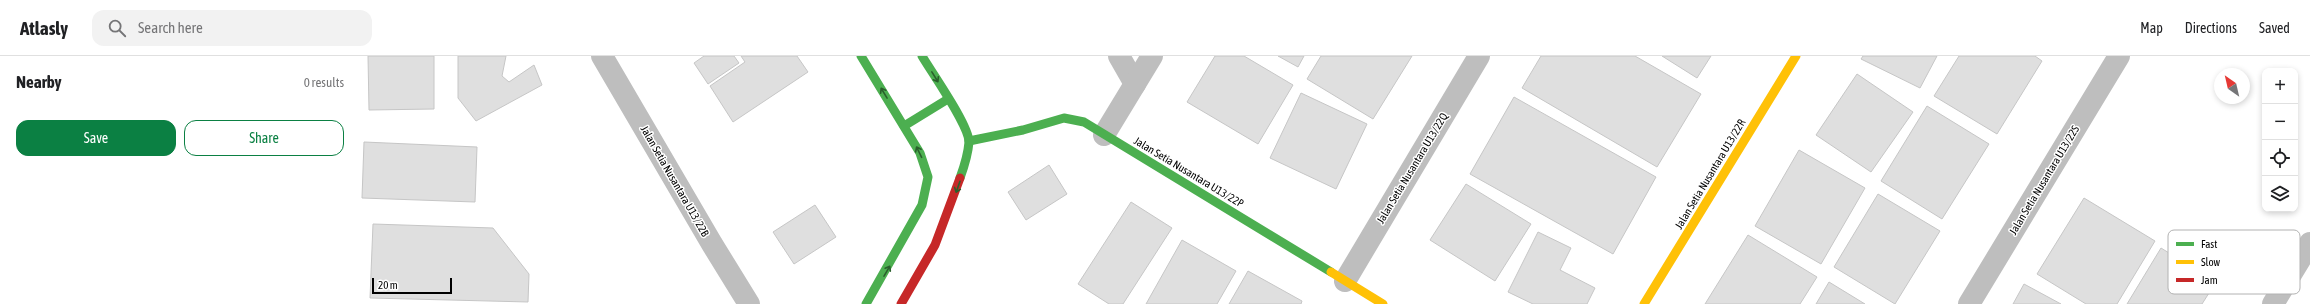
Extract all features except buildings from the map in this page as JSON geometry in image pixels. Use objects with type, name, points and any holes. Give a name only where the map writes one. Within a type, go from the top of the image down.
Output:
[{"type":"street","name":"Jalan Setia Nusantara U13/22B","points":[[602,56],[712,244],[749,304]]},
{"type":"street","points":[[861,56],[920,153],[932,176],[922,205],[909,232],[866,304]]},
{"type":"street","points":[[901,304],[935,246],[965,165],[969,141],[958,115],[922,56]]},
{"type":"street","points":[[1119,56],[1135,84]]},
{"type":"street","points":[[1104,135],[1152,56]]},
{"type":"street","name":"Jalan Setia Nusantara U13/22Q","points":[[1345,281],[1479,56]]},
{"type":"street","name":"Jalan Setia Nusantara U13/22R","points":[[1644,304],[1796,56]]},
{"type":"street","name":"Jalan Setia Nusantara U13/22S","points":[[1968,304],[2119,56]]},
{"type":"street","points":[[904,126],[948,99]]},
{"type":"street","name":"Jalan Setia Nusantara U13/22P","points":[[969,141],[1023,130],[1064,118],[1084,122],[1383,304]]},
{"type":"street","points":[[950,170],[965,165]]},
{"type":"street","points":[[2300,259],[2310,243]]},
{"type":"street","points":[[2273,304],[2279,294]]},
{"type":"traffic: fast","points":[[861,56],[920,153],[928,177],[922,205],[866,304]]},
{"type":"traffic: fast","points":[[922,56],[957,112],[967,134],[969,142],[968,152],[960,178]]},
{"type":"traffic: fast","points":[[904,126],[948,99]]},
{"type":"traffic: fast","points":[[969,141],[1023,130],[1064,118],[1084,122],[1331,272]]},
{"type":"traffic: slow","points":[[1644,304],[1796,56]]},
{"type":"traffic: slow","points":[[1331,272],[1383,304]]},
{"type":"traffic: jam","points":[[901,304],[935,245],[960,178]]}]
